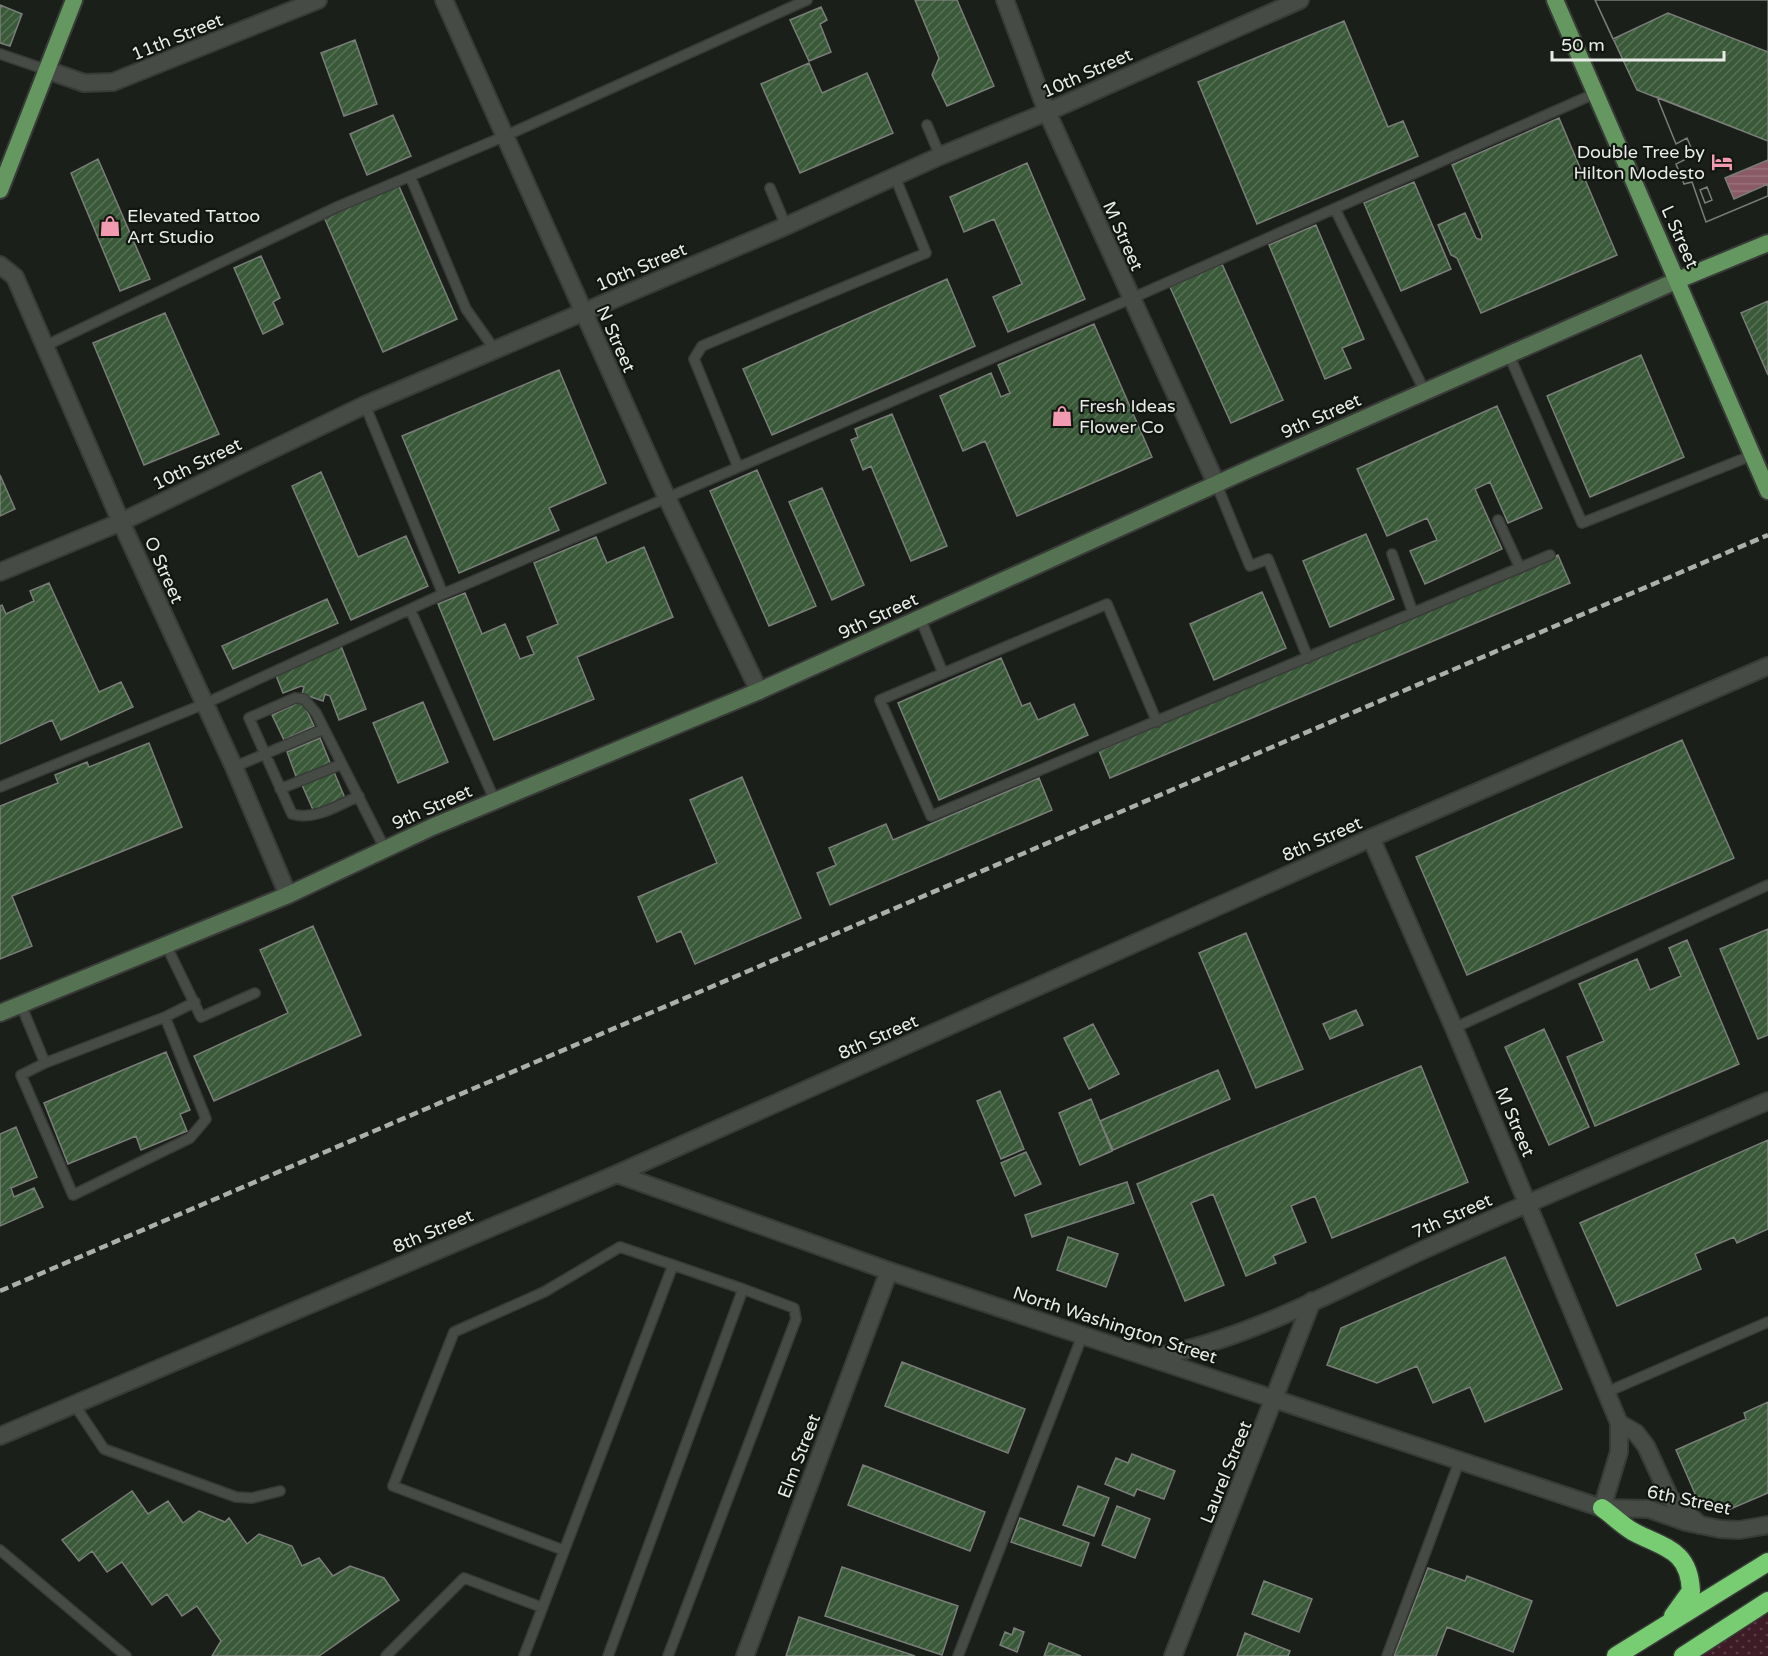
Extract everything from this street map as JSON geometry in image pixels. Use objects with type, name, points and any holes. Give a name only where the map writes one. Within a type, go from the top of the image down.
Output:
[{"type":"highway","points":[[1602,1508],[1632,1531],[1665,1546],[1682,1559],[1687,1569],[1690,1591],[1669,1621]]},
{"type":"highway","points":[[1616,1656],[1669,1621],[1768,1562]]},
{"type":"highway","points":[[1683,1656],[1768,1601]]},
{"type":"main road","points":[[0,190],[74,0]]},
{"type":"main road","name":"L Street","points":[[1555,0],[1768,491]]},
{"type":"main road","name":"9th Street","points":[[0,1013],[288,895],[495,801],[759,691],[1216,483],[1678,280],[1768,243]]},
{"type":"street","name":"11th Street","points":[[47,70],[84,83],[113,82],[318,0]]},
{"type":"street","name":"N Street","points":[[444,0],[667,498],[759,691]]},
{"type":"street","name":"M Street","points":[[1005,0],[1047,112],[1130,299],[1216,483]]},
{"type":"street","name":"10th Street","points":[[0,572],[121,522],[365,405],[786,226],[940,156],[1047,112],[1300,0]]},
{"type":"street","name":"O Street","points":[[0,265],[15,277],[47,345],[121,522],[234,767],[288,895]]},
{"type":"street","name":"8th Street","points":[[0,1436],[617,1174],[1371,838],[1768,666]]},
{"type":"street","name":"M Street","points":[[1371,838],[1454,1028],[1619,1423],[1619,1452],[1602,1508]]},
{"type":"street","name":"7th Street","points":[[1150,1358],[1191,1350],[1312,1301],[1527,1203],[1768,1101]]},
{"type":"street","name":"North Washington Street","points":[[617,1174],[889,1271],[1602,1508]]},
{"type":"street","name":"Elm Street","points":[[745,1656],[889,1271]]},
{"type":"street","name":"Laurel Street","points":[[1173,1656],[1276,1398],[1312,1301]]},
{"type":"street","points":[[1619,1423],[1636,1433],[1646,1446],[1670,1498],[1691,1519],[1703,1527]]},
{"type":"street","name":"6th Street","points":[[1602,1508],[1649,1509],[1703,1527],[1739,1530],[1768,1525]]},
{"type":"lane","points":[[47,345],[337,207],[505,136],[807,0]]},
{"type":"lane","points":[[0,54],[47,70]]},
{"type":"lane","points":[[0,787],[204,704],[443,594],[1130,299],[1596,93]]},
{"type":"lane","points":[[927,125],[940,156]]},
{"type":"lane","points":[[410,176],[466,309],[495,350]]},
{"type":"lane","points":[[738,467],[694,359],[696,352],[702,346],[926,253],[895,177]]},
{"type":"lane","points":[[770,188],[786,226]]},
{"type":"lane","points":[[1335,209],[1425,392]]},
{"type":"lane","points":[[1509,354],[1582,523],[1753,455]]},
{"type":"lane","points":[[365,405],[443,594]]},
{"type":"lane","points":[[1216,483],[1250,566],[1268,559],[1308,658]]},
{"type":"lane","points":[[1498,520],[1520,568]]},
{"type":"lane","points":[[1392,554],[1413,613]]},
{"type":"lane","points":[[1157,722],[1107,604],[880,700],[932,816],[1157,722],[1550,555]]},
{"type":"lane","points":[[410,609],[495,801]]},
{"type":"lane","points":[[920,618],[943,673]]},
{"type":"lane","points":[[359,795],[323,812],[303,817],[292,814],[249,718],[295,698],[304,699],[324,729],[359,795],[385,849]]},
{"type":"lane","points":[[234,767],[324,729]]},
{"type":"lane","points":[[280,789],[342,764]]},
{"type":"lane","points":[[1454,1028],[1768,885]]},
{"type":"lane","points":[[166,945],[201,1017],[255,993]]},
{"type":"lane","points":[[165,1017],[206,1119],[190,1138],[73,1195],[21,1075],[45,1063],[165,1017],[195,1002]]},
{"type":"lane","points":[[21,1005],[45,1063]]},
{"type":"lane","points":[[563,1550],[393,1486],[454,1332],[544,1292],[620,1247],[794,1308],[796,1319],[671,1655]]},
{"type":"lane","points":[[524,1656],[673,1265]]},
{"type":"lane","points":[[608,1656],[742,1289]]},
{"type":"lane","points":[[1607,1392],[1768,1322]]},
{"type":"lane","points":[[958,1656],[1083,1335]]},
{"type":"lane","points":[[74,1404],[104,1449],[236,1497],[252,1498],[280,1491]]},
{"type":"lane","points":[[1387,1656],[1459,1462]]},
{"type":"lane","points":[[0,1550],[126,1656]]},
{"type":"lane","points":[[386,1656],[464,1578],[541,1607]]},
{"type":"shaded area","points":[[1768,160],[1768,184],[1734,199],[1725,178]]},
{"type":"shaded area","points":[[1768,1607],[1768,1656],[1698,1656]]},
{"type":"building","points":[[915,0],[957,0],[994,86],[947,106],[932,75],[939,58]]},
{"type":"building","points":[[1595,0],[1768,0],[1768,52],[1668,13],[1613,39]]},
{"type":"building","points":[[1595,0],[1768,0],[1768,141],[1637,90]]},
{"type":"building","points":[[0,5],[22,14],[10,46],[0,43]]},
{"type":"building","points":[[821,7],[827,20],[820,24],[831,52],[809,61],[790,20]]},
{"type":"building","points":[[1344,21],[1388,127],[1403,121],[1418,156],[1257,224],[1198,82]]},
{"type":"building","points":[[355,40],[377,104],[344,116],[321,53]]},
{"type":"building","points":[[809,63],[822,93],[867,73],[893,133],[800,173],[761,84]]},
{"type":"building","name":"Double Tree by Hilton Modesto","points":[[1657,97],[1768,141],[1768,160],[1725,178],[1734,199],[1768,184],[1768,196],[1706,222],[1692,182],[1684,184],[1676,164],[1694,155],[1687,138],[1676,144]],"holes":[[[1707,187],[1712,200],[1705,203],[1700,190]]]},
{"type":"building","name":"Double Tree by Hilton Modesto","points":[[1657,97],[1768,141],[1768,160],[1725,178],[1734,199],[1768,184],[1768,196],[1706,222],[1692,182],[1684,184],[1676,164],[1694,155],[1687,138],[1676,144]],"holes":[[[1707,187],[1712,200],[1705,203],[1700,190]]]},
{"type":"building","points":[[393,115],[411,156],[367,175],[350,134]]},
{"type":"building","points":[[1559,118],[1617,255],[1481,313],[1457,258],[1451,255],[1438,225],[1465,213],[1476,238],[1481,240],[1482,236],[1452,165]]},
{"type":"building","name":"Elevated Tattoo Art Studio","points":[[98,159],[150,279],[120,291],[71,173]]},
{"type":"building","points":[[1027,163],[1085,299],[1008,332],[993,297],[1022,284],[994,219],[964,232],[950,197]]},
{"type":"building","points":[[1414,182],[1451,269],[1401,291],[1364,203]]},
{"type":"building","points":[[398,184],[457,319],[383,352],[324,217]]},
{"type":"building","points":[[1316,225],[1364,339],[1342,348],[1351,368],[1325,379],[1269,245]]},
{"type":"building","points":[[261,256],[280,298],[273,302],[283,324],[263,334],[234,268]]},
{"type":"building","points":[[1222,264],[1283,400],[1231,423],[1170,287]]},
{"type":"building","points":[[947,279],[975,346],[772,435],[743,369]]},
{"type":"building","points":[[1768,301],[1768,375],[1741,313]]},
{"type":"building","points":[[165,313],[219,434],[144,465],[93,343]]},
{"type":"building","points":[[1094,324],[1152,457],[1017,516],[985,441],[963,451],[940,396],[991,373],[1001,397],[1010,393],[998,365]]},
{"type":"building","points":[[1641,355],[1684,457],[1590,497],[1547,396]]},
{"type":"building","points":[[559,370],[606,483],[549,508],[559,530],[459,573],[402,436]]},
{"type":"building","points":[[1497,406],[1542,508],[1508,523],[1490,482],[1475,489],[1502,549],[1425,584],[1410,551],[1437,540],[1427,518],[1387,536],[1357,469]]},
{"type":"building","points":[[892,414],[947,546],[911,561],[871,466],[863,470],[851,440],[858,437],[855,429]]},
{"type":"building","points":[[757,470],[816,606],[769,626],[710,491]]},
{"type":"building","points":[[321,472],[358,557],[406,536],[428,586],[351,620],[292,486]]},
{"type":"building","points":[[0,475],[15,509],[0,516]]},
{"type":"building","points":[[822,488],[864,585],[832,600],[789,502]]},
{"type":"building","points":[[1366,534],[1394,599],[1330,627],[1303,561]]},
{"type":"building","points":[[596,537],[607,563],[644,547],[673,617],[577,657],[594,699],[494,740],[438,604],[465,593],[482,634],[505,624],[520,659],[534,654],[527,637],[558,624],[534,563]]},
{"type":"building","points":[[1558,555],[1570,583],[1110,778],[1099,751]]},
{"type":"building","points":[[49,583],[99,692],[121,682],[133,707],[61,740],[52,720],[0,744],[0,606],[2,605],[6,614],[34,601],[30,591]]},
{"type":"building","points":[[1262,592],[1286,648],[1214,680],[1190,624]]},
{"type":"building","points":[[327,599],[338,623],[233,669],[222,646]]},
{"type":"building","points":[[341,646],[366,709],[339,720],[330,696],[325,694],[323,701],[302,694],[304,687],[301,686],[283,693],[275,673]]},
{"type":"building","points":[[1001,658],[1022,706],[1030,703],[1038,720],[1074,704],[1088,735],[939,800],[898,703]]},
{"type":"building","points":[[302,701],[314,726],[284,740],[272,715]]},
{"type":"building","points":[[423,702],[448,762],[398,783],[373,723]]},
{"type":"building","points":[[320,738],[331,765],[297,779],[287,752]]},
{"type":"building","points":[[1682,740],[1734,858],[1467,975],[1416,857]]},
{"type":"building","points":[[149,743],[182,827],[12,896],[32,946],[0,959],[0,806],[58,783],[55,775],[87,762],[89,767]]},
{"type":"building","points":[[334,772],[345,798],[314,812],[302,785]]},
{"type":"building","points":[[742,777],[801,918],[695,964],[681,931],[657,942],[638,897],[717,863],[690,800]]},
{"type":"building","points":[[1039,778],[1052,810],[830,905],[817,873],[836,865],[829,848],[886,824],[893,840]]},
{"type":"building","points":[[313,926],[361,1035],[214,1101],[194,1056],[288,1013],[260,950]]},
{"type":"building","points":[[1768,929],[1768,1035],[1758,1039],[1720,949]]},
{"type":"building","points":[[1246,933],[1303,1069],[1256,1088],[1199,953]]},
{"type":"building","points":[[1687,940],[1739,1064],[1595,1126],[1567,1057],[1604,1041],[1579,984],[1637,959],[1650,990],[1681,976],[1669,948]]},
{"type":"building","points":[[1356,1010],[1363,1025],[1330,1039],[1323,1024]]},
{"type":"building","points":[[1093,1024],[1119,1074],[1089,1089],[1064,1038]]},
{"type":"building","points":[[1544,1029],[1589,1127],[1549,1145],[1505,1047]]},
{"type":"building","points":[[166,1052],[190,1110],[180,1114],[187,1131],[141,1150],[136,1136],[68,1164],[44,1103]]},
{"type":"building","points":[[1421,1066],[1468,1182],[1332,1238],[1315,1196],[1291,1206],[1306,1242],[1273,1256],[1276,1263],[1246,1276],[1213,1194],[1191,1203],[1224,1285],[1185,1301],[1137,1184]]},
{"type":"building","points":[[1218,1070],[1230,1099],[1113,1150],[1100,1121]]},
{"type":"building","points":[[1000,1091],[1024,1149],[1001,1159],[977,1101]]},
{"type":"building","points":[[1091,1099],[1112,1151],[1080,1165],[1059,1113]]},
{"type":"building","points":[[16,1127],[37,1177],[11,1188],[14,1197],[34,1188],[43,1207],[0,1226],[0,1134]]},
{"type":"building","points":[[1768,1140],[1768,1229],[1737,1243],[1734,1237],[1695,1254],[1701,1269],[1617,1306],[1580,1223]]},
{"type":"building","points":[[1026,1152],[1041,1184],[1015,1196],[1001,1163]]},
{"type":"building","points":[[1127,1182],[1134,1203],[1032,1237],[1025,1215]]},
{"type":"building","points":[[1068,1237],[1118,1254],[1106,1287],[1057,1270]]},
{"type":"building","points":[[1505,1257],[1562,1389],[1485,1422],[1470,1387],[1433,1403],[1417,1366],[1377,1383],[1327,1365],[1341,1328]]},
{"type":"building","points":[[902,1362],[1025,1409],[1008,1453],[885,1406]]},
{"type":"building","points":[[1768,1402],[1768,1493],[1728,1510],[1727,1507],[1696,1496],[1676,1450],[1746,1419],[1744,1413]]},
{"type":"building","points":[[1132,1454],[1175,1471],[1164,1499],[1137,1489],[1134,1496],[1105,1484],[1116,1458],[1128,1463]]},
{"type":"building","points":[[863,1465],[985,1512],[970,1551],[848,1505]]},
{"type":"building","points":[[1078,1486],[1109,1498],[1094,1536],[1063,1525]]},
{"type":"building","points":[[132,1491],[148,1514],[168,1501],[183,1523],[199,1511],[225,1522],[229,1518],[247,1544],[259,1534],[292,1546],[302,1566],[319,1558],[333,1576],[350,1566],[384,1578],[399,1600],[319,1656],[212,1656],[221,1641],[197,1606],[182,1616],[167,1594],[152,1605],[122,1562],[107,1572],[92,1551],[79,1561],[62,1540]]},
{"type":"building","points":[[1117,1506],[1150,1519],[1135,1558],[1102,1545]]},
{"type":"building","points":[[1020,1518],[1089,1543],[1081,1566],[1011,1542]]},
{"type":"building","points":[[842,1567],[958,1606],[942,1655],[825,1616]]},
{"type":"building","points":[[1428,1568],[1465,1581],[1467,1576],[1532,1601],[1513,1652],[1447,1627],[1436,1656],[1394,1656]]},
{"type":"building","points":[[1264,1581],[1312,1599],[1299,1632],[1252,1614]]},
{"type":"building","points":[[799,1617],[915,1656],[786,1656]]},
{"type":"building","points":[[1014,1628],[1024,1632],[1017,1652],[1000,1645],[1005,1632],[1012,1635]]},
{"type":"building","points":[[1245,1633],[1290,1651],[1288,1656],[1237,1656]]},
{"type":"building","points":[[1049,1643],[1081,1656],[1044,1656]]},
{"type":"railway","points":[[0,1291],[1768,535]]},
{"type":"place","name":"Double Tree by Hilton Modesto","points":[[1722,162]]},
{"type":"place","name":"Elevated Tattoo Art Studio","points":[[110,226]]},
{"type":"place","name":"Fresh Ideas Flower Co","points":[[1062,416]]}]
